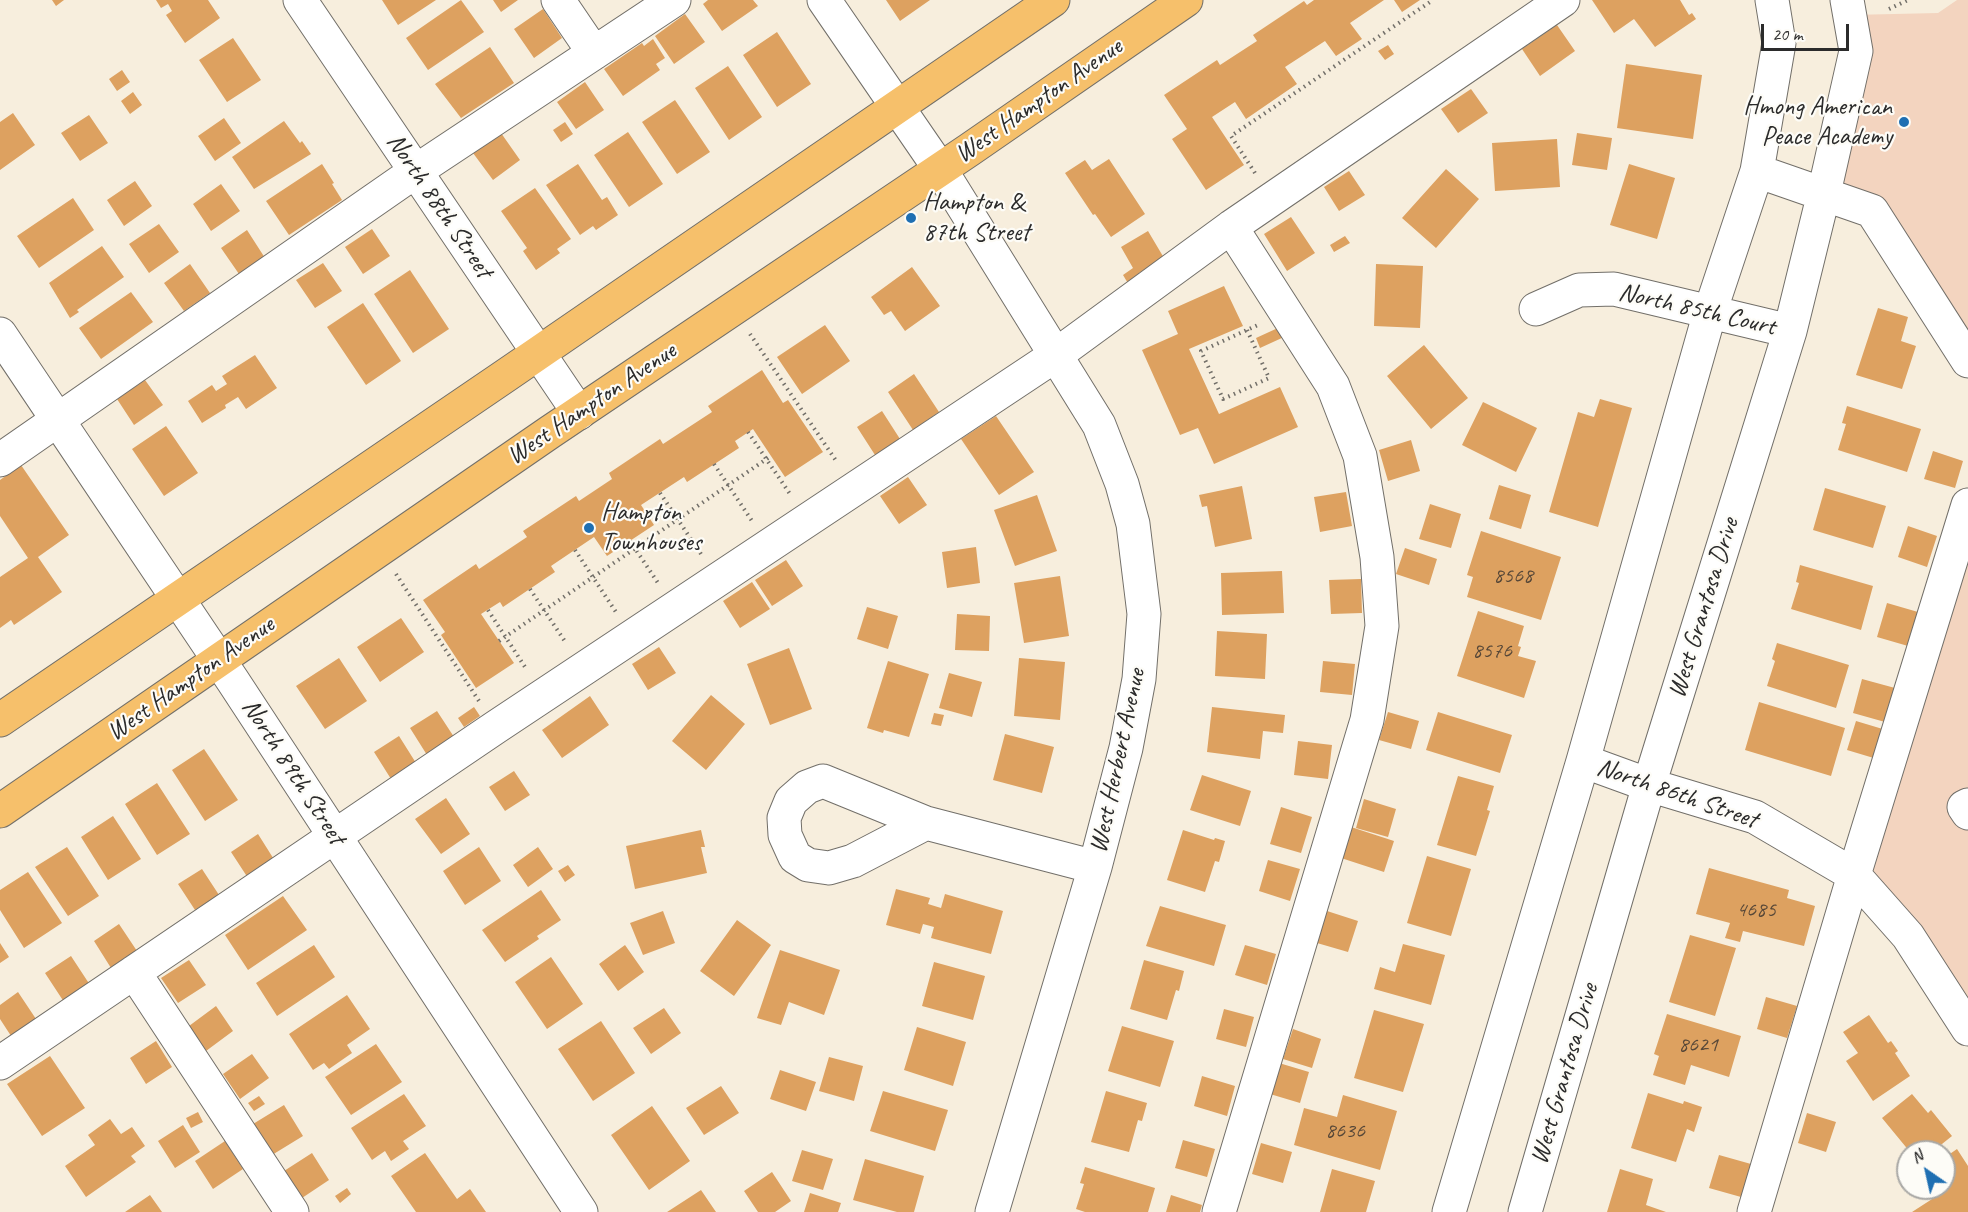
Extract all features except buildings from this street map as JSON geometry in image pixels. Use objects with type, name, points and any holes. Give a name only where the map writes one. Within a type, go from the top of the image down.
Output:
[{"type":"main road","points":[[0,720],[1053,0]]},
{"type":"main road","name":"West Hampton Avenue","points":[[0,811],[1186,0]]},
{"type":"street","name":"North 88th Street","points":[[300,0],[579,413]]},
{"type":"street","points":[[558,0],[594,53]]},
{"type":"street","points":[[0,460],[416,171],[674,0]]},
{"type":"street","name":"West Herbert Avenue","points":[[824,0],[940,169],[1099,425],[1122,484],[1133,524],[1144,614],[1139,679],[1126,748],[1095,867],[992,1212]]},
{"type":"street","points":[[0,1063],[543,695],[1056,355],[1232,227],[1563,0]]},
{"type":"street","points":[[1449,1212],[1583,761],[1710,312],[1757,171],[1779,43],[1772,0]]},
{"type":"street","name":"West Grantosa Drive","points":[[1525,1212],[1649,785],[1790,331],[1856,51],[1847,0]]},
{"type":"street","points":[[1757,171],[1872,211],[1968,361]]},
{"type":"street","points":[[1219,1212],[1367,720],[1382,626],[1377,557],[1360,456],[1333,386],[1232,227]]},
{"type":"street","name":"North 85th Court","points":[[1536,309],[1579,290],[1614,289],[1790,331]]},
{"type":"street","name":"North 89th Street","points":[[0,334],[178,598],[581,1212]]},
{"type":"street","points":[[1754,1212],[1968,504]]},
{"type":"street","name":"North 86th Street","points":[[1583,761],[1649,785],[1755,817],[1854,875],[1908,936],[1963,1010]]},
{"type":"street","points":[[1968,805],[1964,807],[1968,813]]},
{"type":"street","points":[[926,823],[1095,867]]},
{"type":"street","points":[[134,972],[292,1212]]},
{"type":"path","points":[[1272,199],[1231,136],[1432,0]]},
{"type":"path","points":[[1889,9],[1908,0]]},
{"type":"path","points":[[1247,330],[1269,378],[1223,399],[1201,351],[1286,312]]},
{"type":"path","points":[[749,332],[855,487]]},
{"type":"path","points":[[748,432],[807,519]]},
{"type":"path","points":[[499,641],[771,456]]},
{"type":"path","points":[[714,464],[768,545]]},
{"type":"path","points":[[660,493],[718,579]]},
{"type":"path","points":[[630,541],[674,608]]},
{"type":"path","points":[[575,550],[632,636]]},
{"type":"path","points":[[396,573],[496,727]]},
{"type":"path","points":[[530,589],[583,669]]},
{"type":"path","points":[[488,610],[543,695]]},
{"type":"shaded area","name":"Hmong American Peace Academy","points":[[1957,0],[1968,0],[1968,361],[1872,211],[1824,193],[1850,15],[1938,13]]},
{"type":"shaded area","points":[[1968,505],[1968,1029],[1854,875]]},
{"type":"place","name":"Hmong American Peace Academy","points":[[1904,122]]},
{"type":"place","name":"Hampton & 87th Street","points":[[911,218]]},
{"type":"place","name":"Hampton Townhouses","points":[[589,528]]}]
